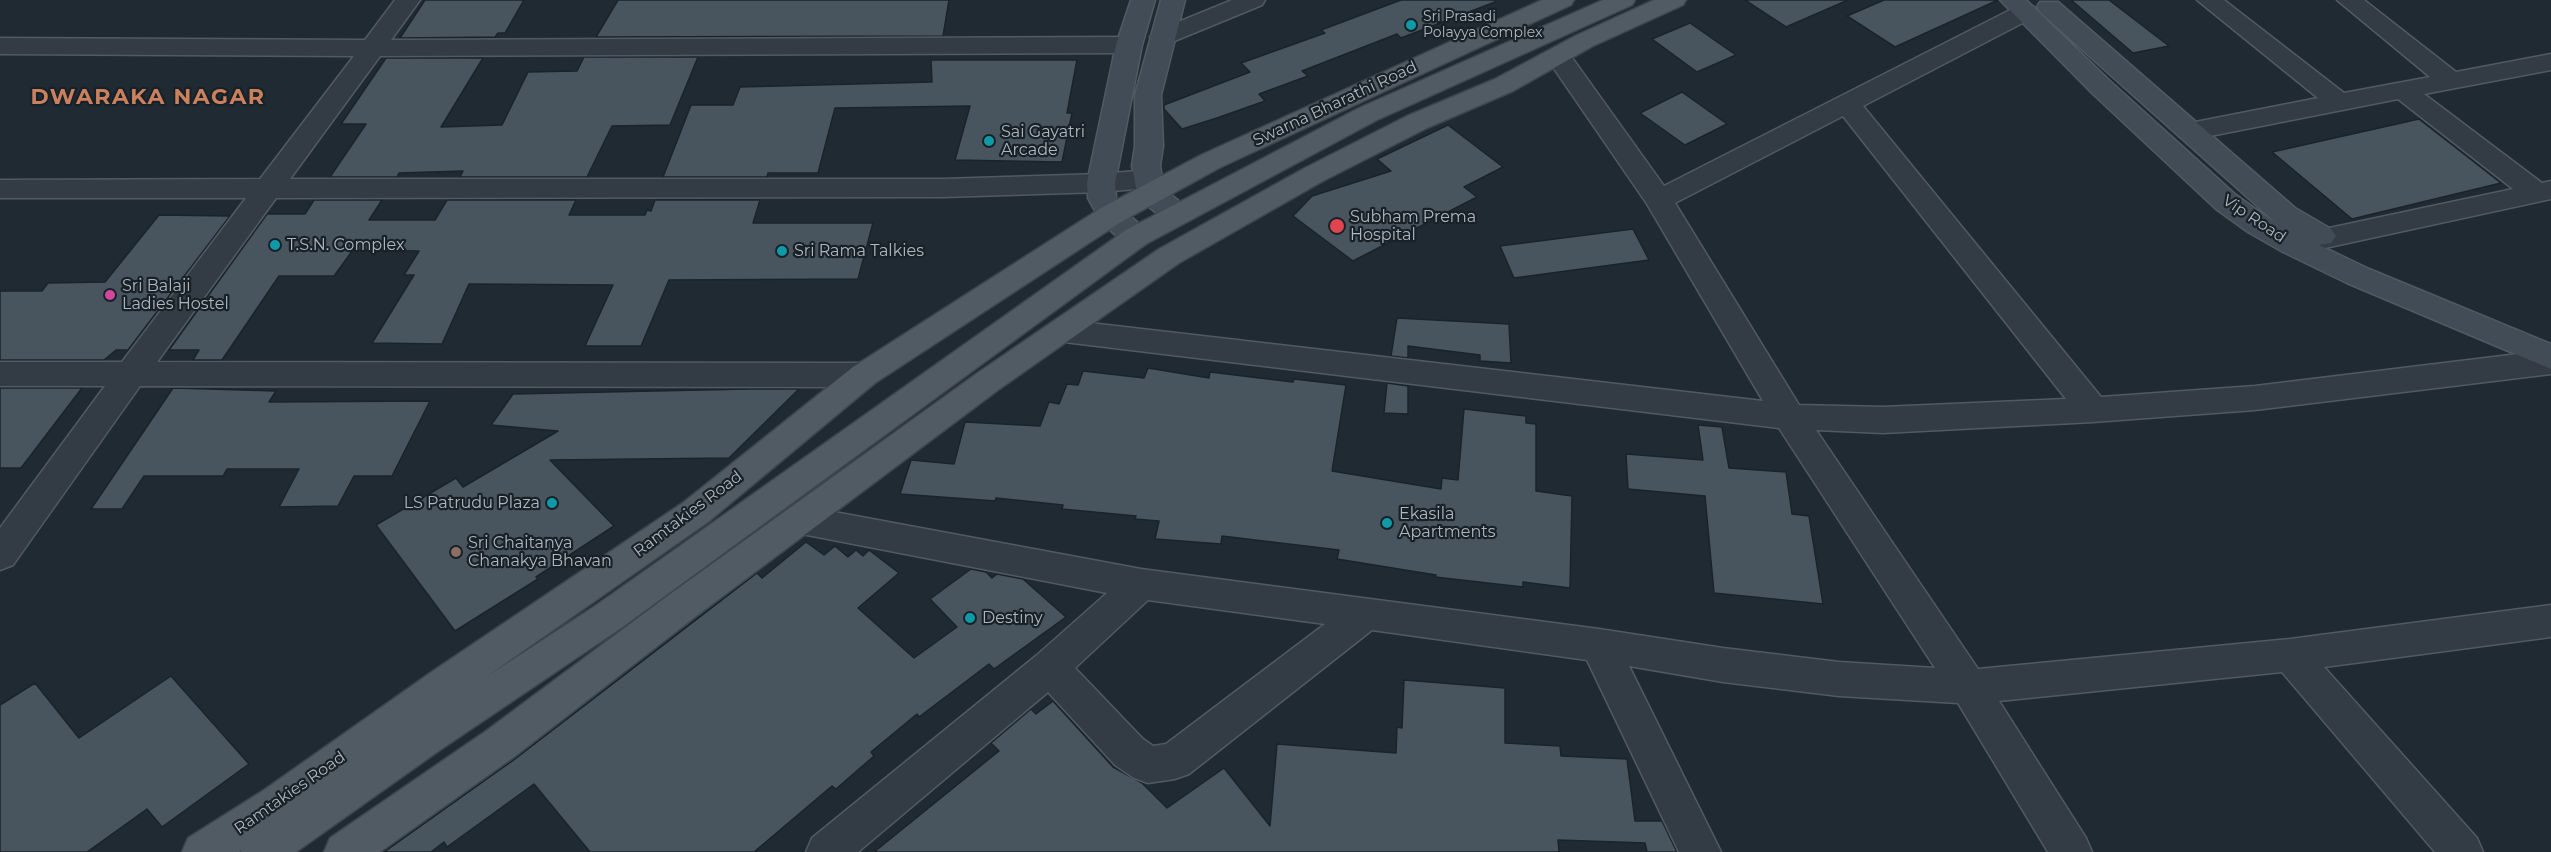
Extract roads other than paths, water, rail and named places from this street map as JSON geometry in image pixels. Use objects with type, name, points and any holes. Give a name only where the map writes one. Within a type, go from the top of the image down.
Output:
[{"type":"main road","points":[[1116,212],[1129,45],[1143,0]]},
{"type":"main road","points":[[1173,0],[1148,95],[1149,146],[1146,166],[1149,186],[1176,214]]},
{"type":"main road","name":"Swarna Bharathi Road","points":[[1149,186],[1210,161],[1562,0]]},
{"type":"main road","points":[[262,852],[426,737],[611,615],[1116,212],[1176,214],[1368,114],[1623,0]]},
{"type":"main road","points":[[345,852],[501,744],[686,603],[987,382],[1064,331],[1169,256],[1241,214],[1417,122],[1504,85],[1559,57],[1584,41],[1674,0]]},
{"type":"main road","name":"Vip Road","points":[[2026,4],[2190,131],[2285,214],[2325,237],[2551,336]]},
{"type":"main road","name":"Vip Road","points":[[2026,4],[2102,88],[2226,202],[2258,225],[2293,245],[2358,276],[2551,357]]},
{"type":"main road","name":"Ramtakies Road","points":[[203,852],[696,512],[864,375],[1116,212]]},
{"type":"street","points":[[0,555],[408,0]]},
{"type":"street","points":[[1163,37],[1253,0]]},
{"type":"street","points":[[2209,0],[2340,103]]},
{"type":"street","points":[[2349,0],[2451,81]]},
{"type":"street","points":[[1659,200],[1847,103],[2026,4]]},
{"type":"street","points":[[0,46],[373,48],[1129,45]]},
{"type":"street","points":[[1559,57],[1659,200],[1789,417],[1969,687],[2071,852]]},
{"type":"street","points":[[2190,131],[2551,62]]},
{"type":"street","points":[[2402,90],[2544,191]]},
{"type":"street","points":[[1847,103],[2092,410]]},
{"type":"street","points":[[0,189],[932,188],[1116,212],[1149,186]]},
{"type":"street","points":[[2325,237],[2544,191]]},
{"type":"street","points":[[1064,331],[1789,417],[1883,420],[2092,410],[2255,398],[2551,362]]},
{"type":"street","points":[[0,374],[864,375]]},
{"type":"street","points":[[802,520],[1141,584],[1599,645],[1723,665],[1839,679],[1969,687],[2290,655],[2551,621]]},
{"type":"street","points":[[827,852],[1050,667],[1141,584]]},
{"type":"street","points":[[1050,667],[1129,752],[1148,765],[1175,761],[1367,613]]},
{"type":"street","points":[[1599,645],[1701,852]]},
{"type":"street","points":[[2290,655],[2462,852]]},
{"type":"place","name":"Sri Prasadi Polayya Complex","points":[[1411,25]]},
{"type":"place","name":"Sai Gayatri Arcade","points":[[989,141]]},
{"type":"place","name":"Subham Prema Hospital","points":[[1337,226]]},
{"type":"place","name":"T.S.N. Complex","points":[[275,245]]},
{"type":"place","name":"Sri Rama Talkies","points":[[782,251]]},
{"type":"place","name":"Sri Balaji Ladies Hostel","points":[[110,295]]},
{"type":"place","name":"LS Patrudu Plaza","points":[[552,503]]},
{"type":"place","name":"Ekasila Apartments","points":[[1387,523]]},
{"type":"place","name":"Sri Chaitanya Chanakya Bhavan","points":[[456,552]]},
{"type":"place","name":"Destiny","points":[[970,618]]},
{"type":"district","name":"DWARAKA NAGAR","points":[[148,98]]}]
